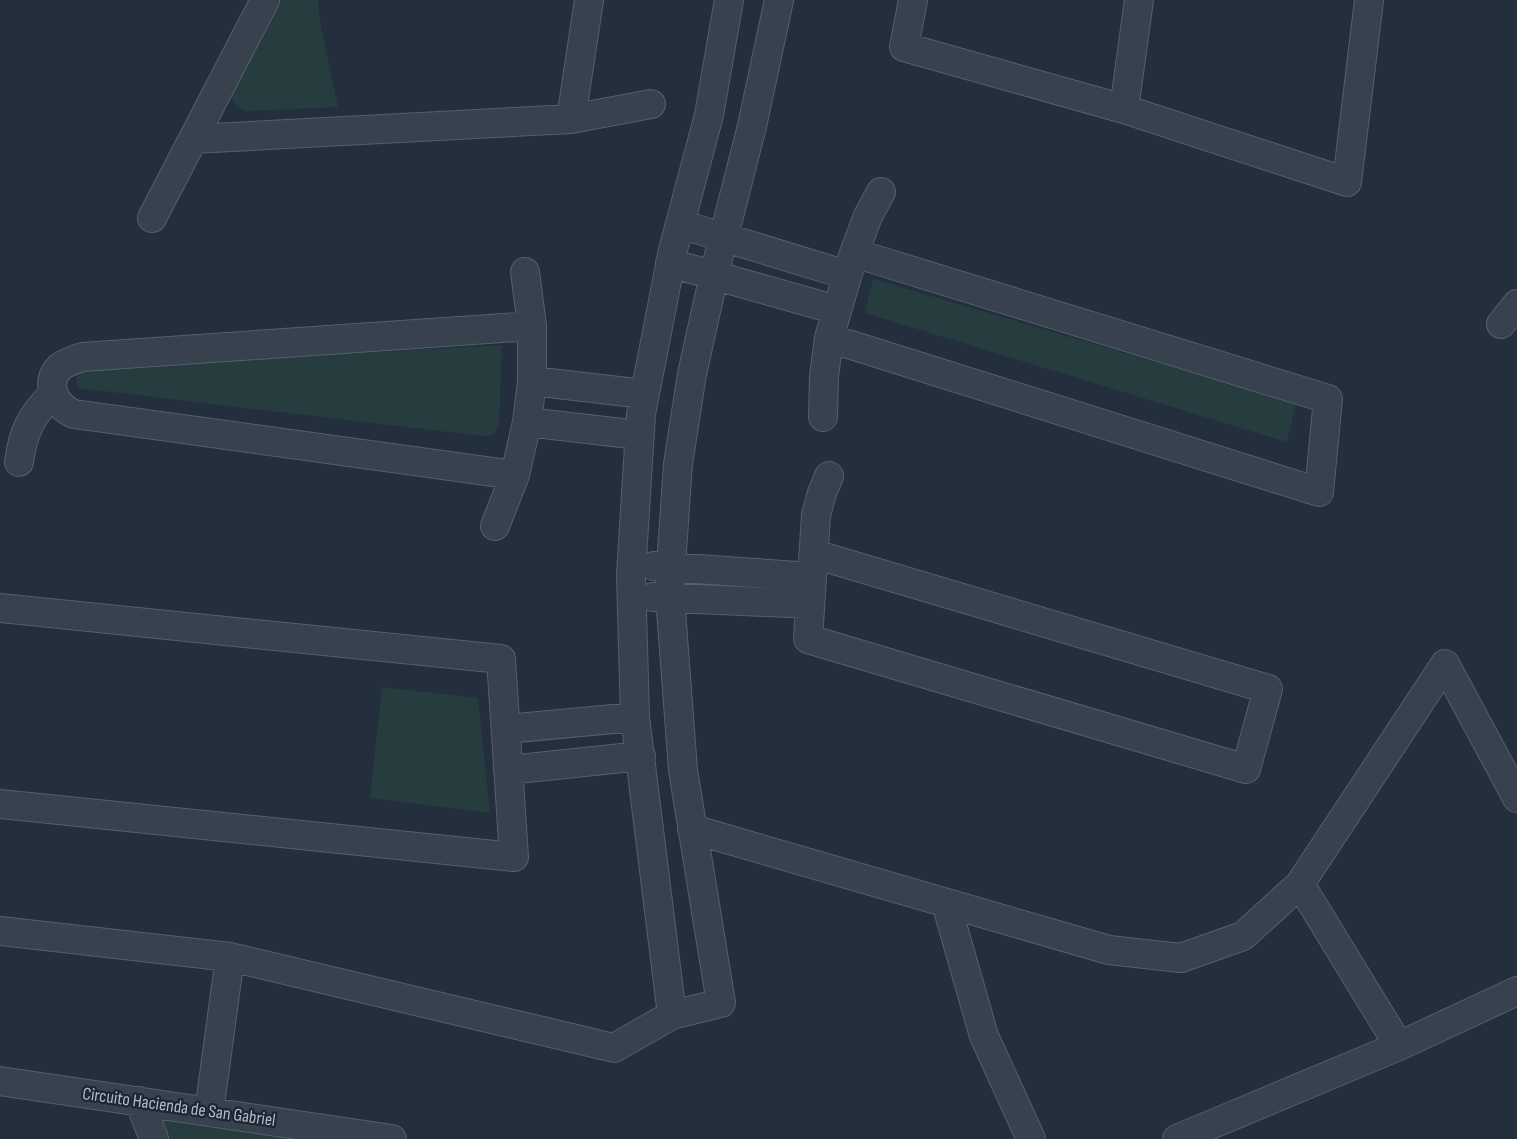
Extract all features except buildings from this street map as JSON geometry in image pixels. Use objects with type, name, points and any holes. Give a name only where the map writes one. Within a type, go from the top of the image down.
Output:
[{"type":"street","points":[[152,218],[265,0]]},
{"type":"street","points":[[571,119],[589,0]]},
{"type":"street","points":[[672,1015],[635,717],[631,565],[639,435],[644,394],[670,263],[709,115],[729,0]]},
{"type":"street","points":[[0,930],[230,957],[614,1048],[672,1015],[721,1004],[683,770],[670,597],[678,464],[692,374],[714,275],[752,126],[778,0]]},
{"type":"street","points":[[913,0],[904,47],[1124,108],[1347,182],[1369,0]]},
{"type":"street","points":[[1124,108],[1139,0]]},
{"type":"street","points":[[193,139],[571,119],[651,104]]},
{"type":"street","points":[[823,417],[824,376],[829,338],[850,264],[868,216],[882,192]]},
{"type":"street","points":[[680,224],[724,237],[850,264],[1328,399],[1319,492],[829,338]]},
{"type":"street","points":[[670,263],[837,310]]},
{"type":"street","points":[[495,526],[515,475],[527,422],[532,381],[532,326],[525,272]]},
{"type":"street","points":[[515,475],[74,414],[67,412],[53,394],[54,377],[60,367],[82,357],[532,326]]},
{"type":"street","points":[[532,381],[644,394]]},
{"type":"street","points":[[19,462],[22,443],[29,424],[39,407],[53,394]]},
{"type":"street","points":[[527,422],[639,435]]},
{"type":"street","points":[[631,565],[672,567],[813,565],[1268,688],[1246,769],[808,639],[810,604],[813,565],[816,515],[829,476]]},
{"type":"street","points":[[631,597],[670,597],[810,604]]},
{"type":"street","points":[[0,608],[500,659],[514,857],[0,804]]},
{"type":"street","points":[[692,828],[1109,950],[1181,958],[1243,936],[1300,884],[1445,664],[1517,798]]},
{"type":"street","points":[[506,729],[635,717]]},
{"type":"street","points":[[508,770],[641,756]]},
{"type":"street","points":[[1300,884],[1399,1046]]},
{"type":"street","points":[[946,903],[984,1036],[1030,1139]]},
{"type":"street","points":[[209,1112],[230,957]]},
{"type":"street","points":[[1177,1139],[1399,1046],[1517,991]]},
{"type":"street","name":"Circuito Hacienda de San Gabriel","points":[[0,1081],[389,1139]]},
{"type":"street","points":[[139,1101],[154,1139]]},
{"type":"green space","points":[[280,0],[318,0],[320,22],[338,107],[247,111],[237,107],[232,100],[231,92]]},
{"type":"green space","points":[[873,279],[1296,403],[1287,442],[865,313]]},
{"type":"green space","points":[[502,345],[499,423],[494,434],[482,436],[78,388],[76,378],[84,368]]},
{"type":"green space","points":[[382,687],[478,698],[490,813],[370,798]]},
{"type":"green space","points":[[175,1110],[308,1139],[158,1139],[160,1123]]}]
